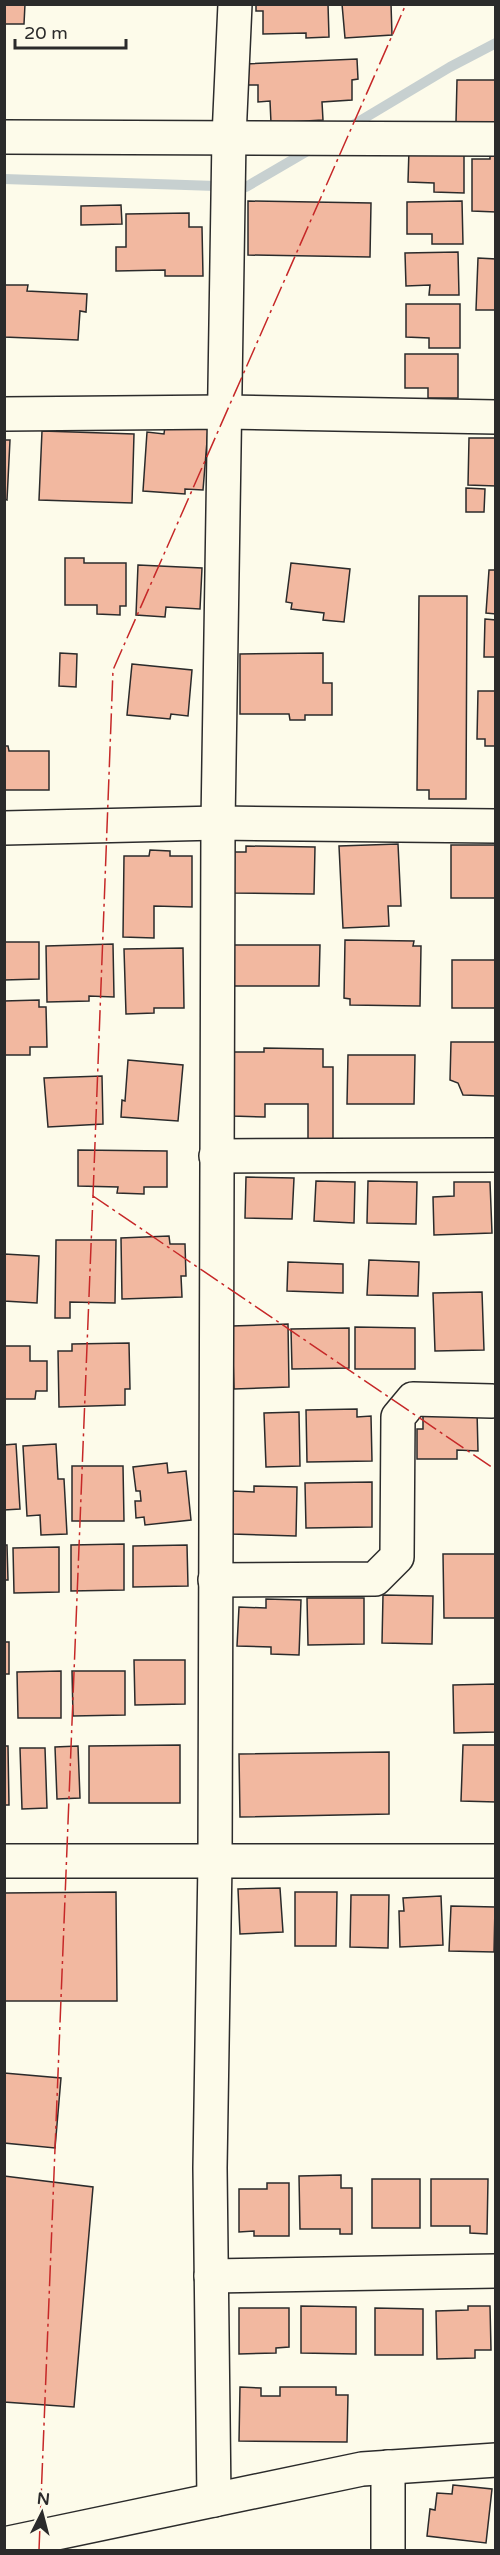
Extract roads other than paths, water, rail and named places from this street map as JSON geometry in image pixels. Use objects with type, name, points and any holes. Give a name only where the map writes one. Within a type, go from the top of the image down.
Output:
[{"type":"street","points":[[214,2500],[210,2168],[215,1862],[218,823],[229,137],[235,4]]},
{"type":"street","points":[[4,136],[495,139]]},
{"type":"street","points":[[4,414],[225,412],[495,417]]},
{"type":"street","points":[[4,828],[218,823],[495,825]]},
{"type":"street","points":[[216,1156],[495,1155]]},
{"type":"street","points":[[215,1580],[375,1579],[397,1557],[398,1417],[413,1399],[492,1401]]},
{"type":"street","points":[[4,1861],[495,1861]]},
{"type":"street","points":[[211,2276],[495,2271]]},
{"type":"street","points":[[4,2544],[362,2469],[495,2460]]},
{"type":"street","points":[[388,2467],[388,2550]]},
{"type":"waterway","points":[[348,128],[450,67],[496,43]]},
{"type":"waterway","points":[[4,179],[246,187],[311,149]]}]
